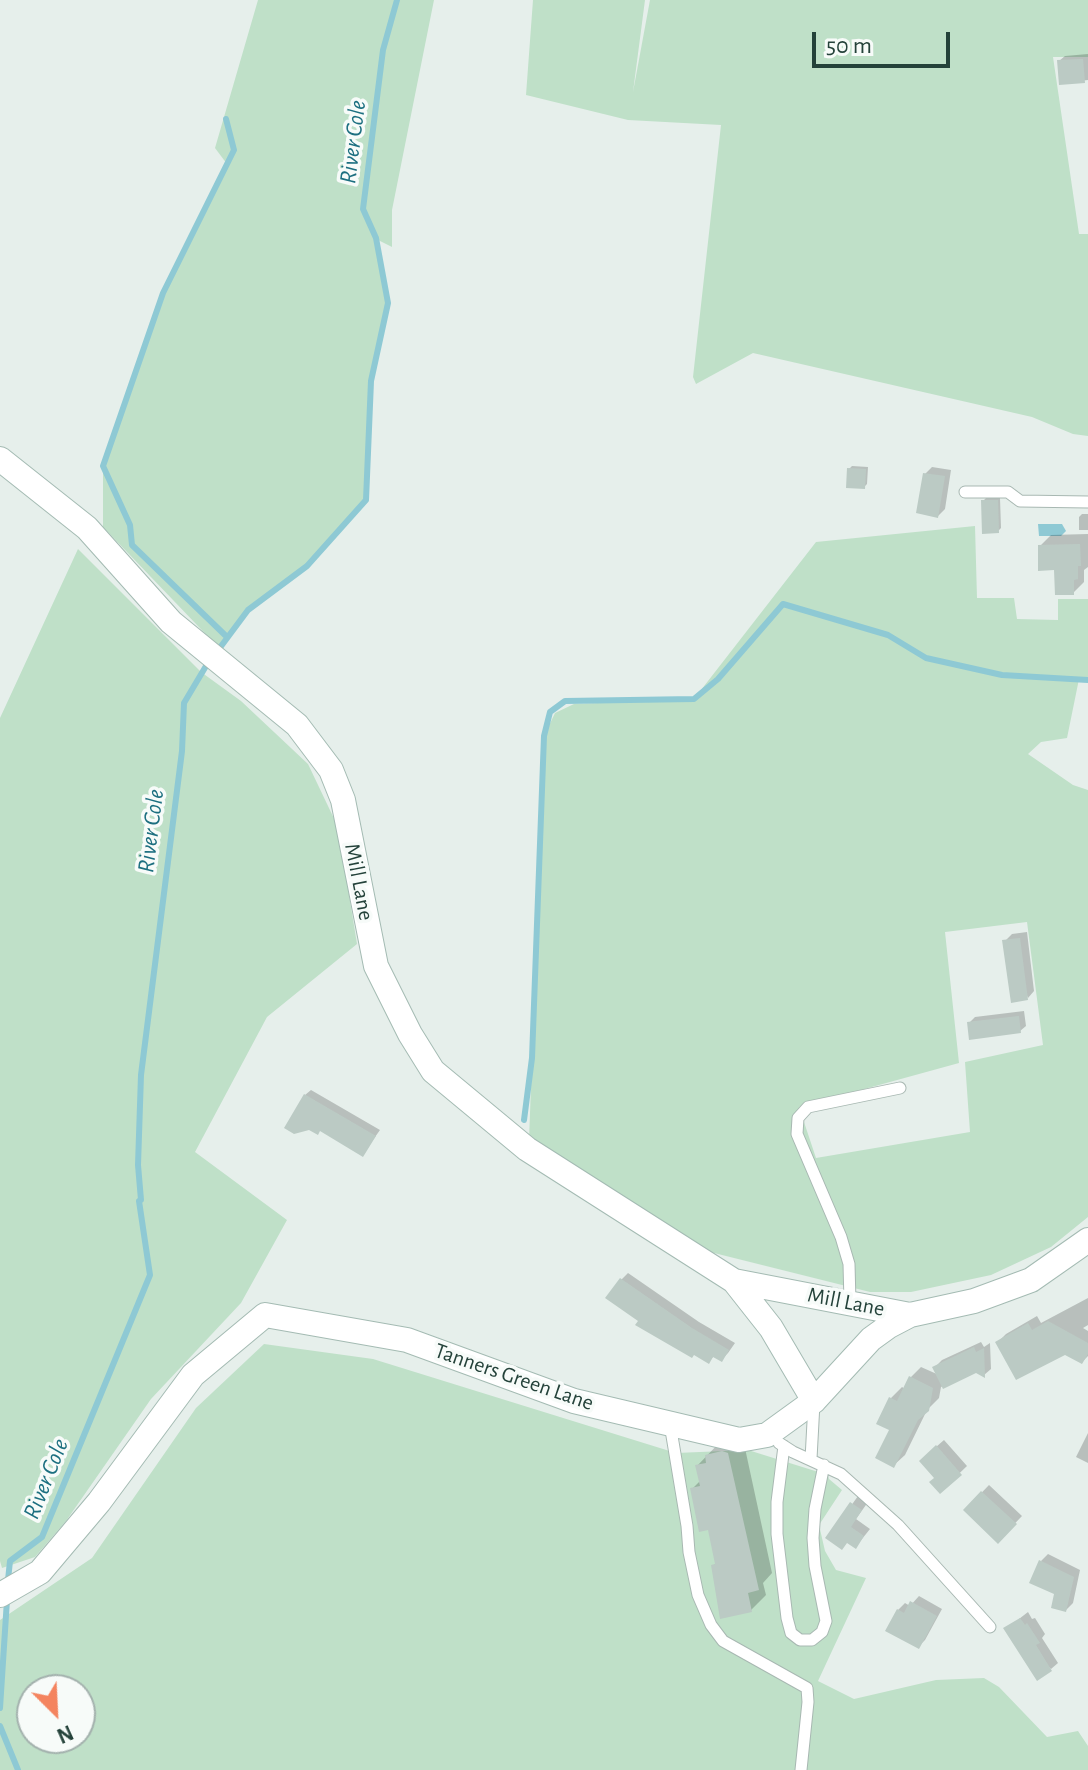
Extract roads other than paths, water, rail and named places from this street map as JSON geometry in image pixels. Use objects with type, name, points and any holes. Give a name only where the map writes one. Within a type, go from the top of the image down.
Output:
[{"type":"street","name":"Mill Lane","points":[[0,459],[87,528],[171,622],[297,725],[331,770],[343,800],[376,966],[410,1034],[433,1071],[527,1149],[734,1281],[771,1328],[814,1401]]},
{"type":"street","points":[[776,1440],[871,1339],[910,1315],[974,1301],[1031,1280],[1088,1240]]},
{"type":"street","name":"Mill Lane","points":[[734,1281],[910,1315]]},
{"type":"street","name":"Tanners Green Lane","points":[[0,1595],[40,1572],[99,1502],[193,1375],[265,1315],[407,1340],[574,1401],[739,1440],[776,1440]]},
{"type":"lane","points":[[965,492],[1008,492],[1020,501],[1088,502]]},
{"type":"lane","points":[[850,1302],[849,1264],[841,1237],[797,1134],[798,1118],[808,1107],[900,1088]]},
{"type":"lane","points":[[811,1459],[814,1401]]},
{"type":"lane","points":[[669,1424],[689,1552],[698,1595],[711,1625],[723,1641],[807,1688],[801,1770]]},
{"type":"lane","points":[[824,1465],[813,1538],[826,1621],[822,1632],[812,1640],[800,1640],[791,1633],[777,1534],[776,1440],[811,1459],[824,1465],[841,1474],[898,1525],[990,1627]]},
{"type":"water","points":[[1038,524],[1062,524],[1066,531],[1061,536],[1039,536]]},
{"type":"waterway","name":"River Cole","points":[[216,653],[248,610],[307,566],[366,500],[371,381],[388,303],[376,238],[363,209],[383,50],[397,0]]},
{"type":"waterway","points":[[226,119],[234,150],[163,293],[103,466],[130,525],[132,545],[227,637]]},
{"type":"waterway","points":[[524,1120],[532,1058],[544,736],[550,712],[565,701],[694,699],[718,679],[783,604],[888,635],[926,658],[1002,675],[1088,680]]},
{"type":"waterway","name":"River Cole","points":[[8,1580],[10,1561],[42,1537],[150,1275],[139,1201],[141,1075],[182,751],[184,703],[209,661]]},
{"type":"waterway","name":"River Cole","points":[[0,1708],[7,1600]]},
{"type":"waterway","name":"River Cole","points":[[0,1726],[18,1770]]}]
